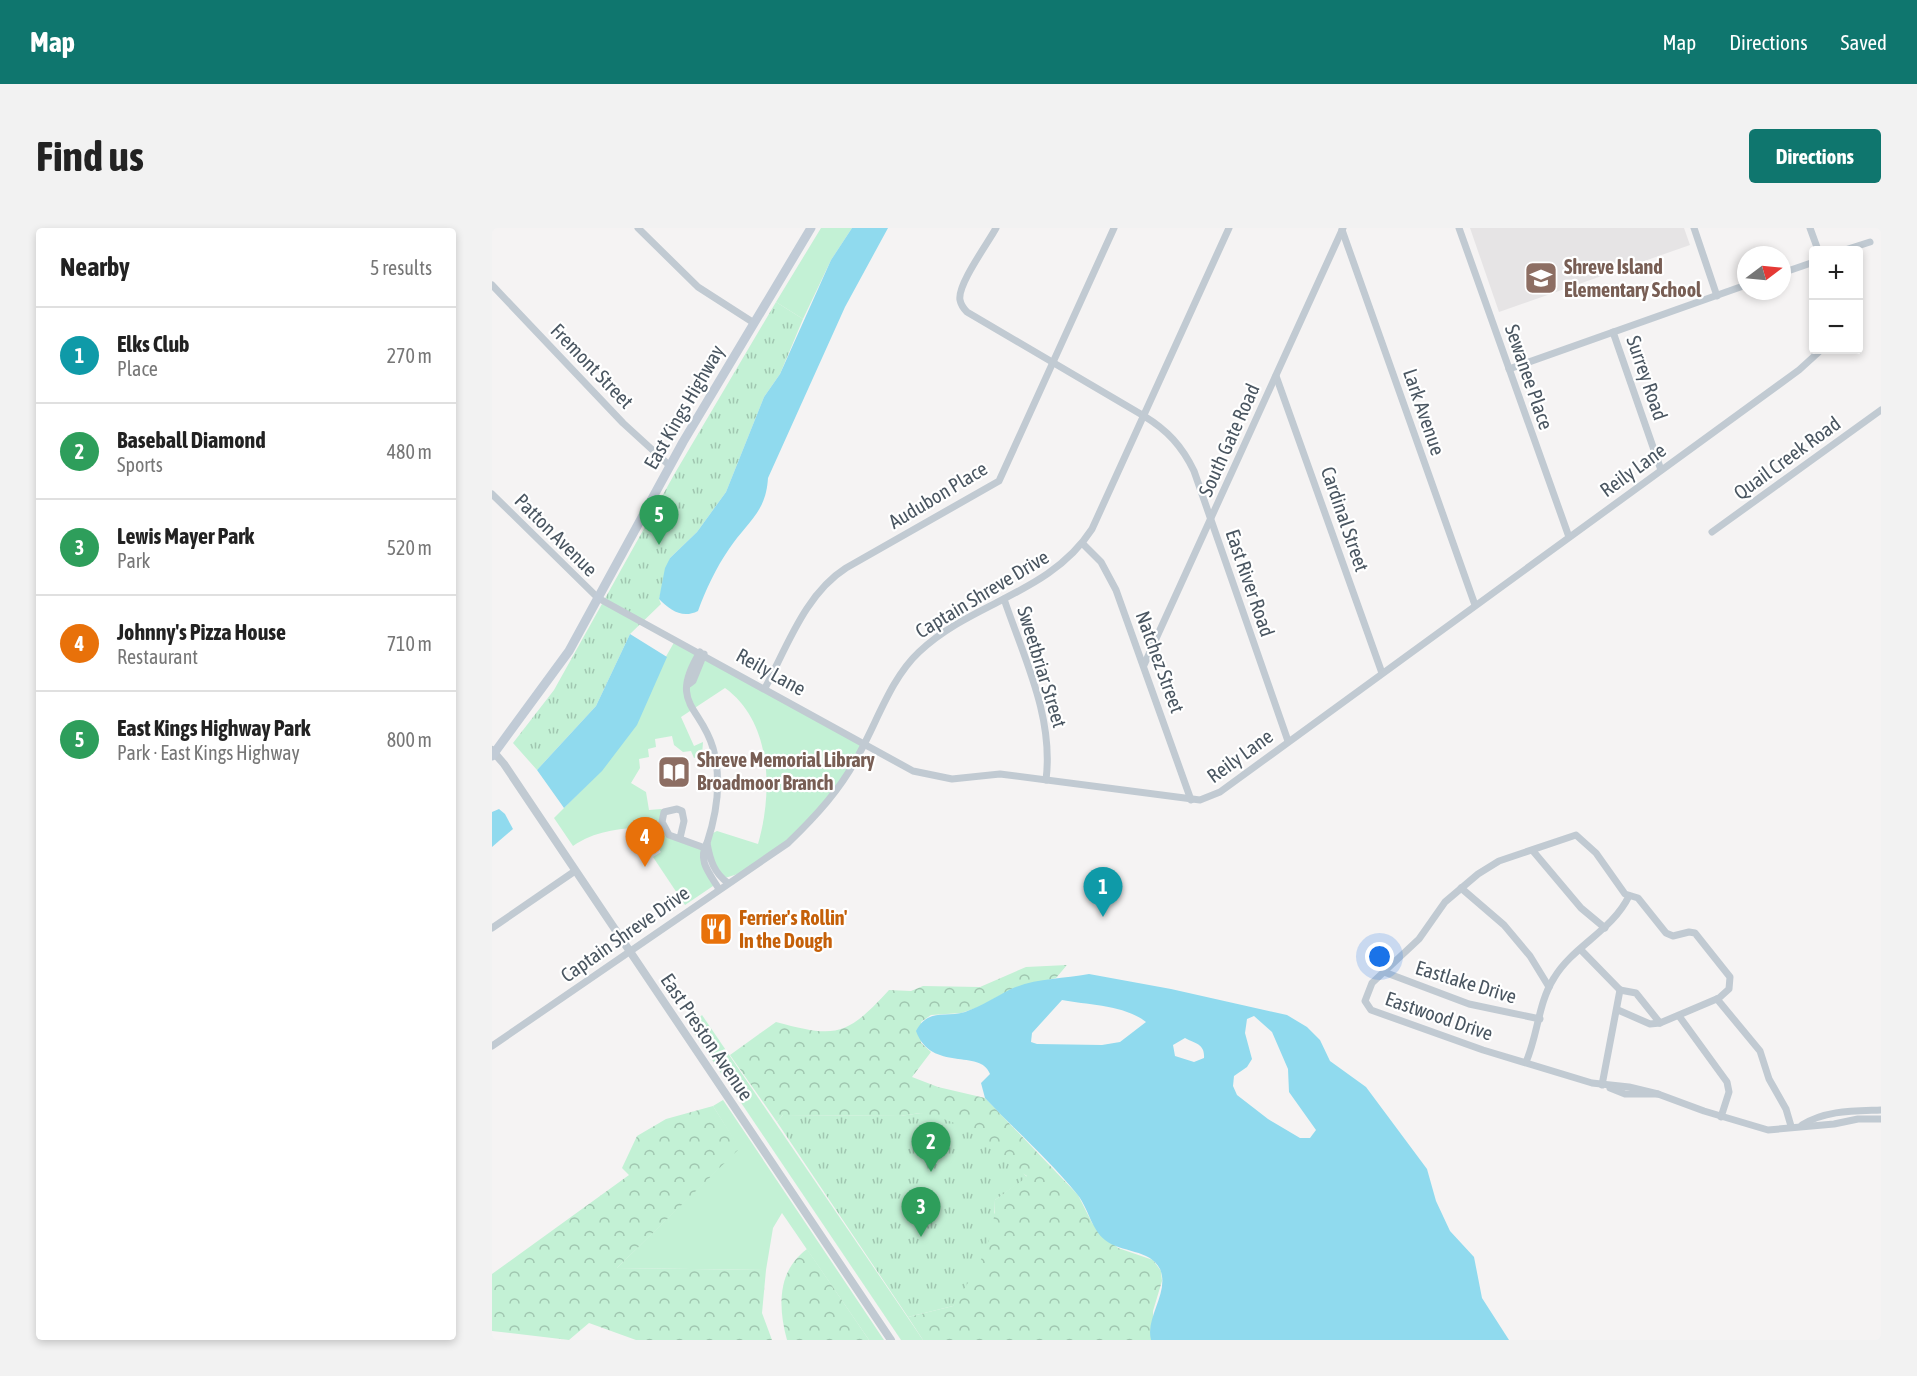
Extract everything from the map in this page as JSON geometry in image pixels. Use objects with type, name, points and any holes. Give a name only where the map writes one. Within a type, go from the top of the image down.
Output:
[{"type":"main road","name":"East Kings Highway","points":[[493,753],[548,682],[598,598],[670,466],[811,228]]},
{"type":"street","points":[[638,228],[698,287],[754,323]]},
{"type":"street","name":"East River Road","points":[[996,228],[962,287],[960,300],[962,307],[1166,430],[1187,456],[1288,741]]},
{"type":"street","name":"Audubon Place","points":[[765,688],[805,613],[827,582],[846,568],[999,481],[1114,228]]},
{"type":"street","name":"Captain Shreve Drive","points":[[492,1046],[719,889],[766,860],[808,824],[841,783],[900,678],[917,654],[942,634],[1058,568],[1083,544],[1092,529],[1229,228]]},
{"type":"street","name":"Sewanee Place","points":[[1459,228],[1569,537]]},
{"type":"street","points":[[1694,228],[1718,296]]},
{"type":"street","points":[[1810,228],[1817,246]]},
{"type":"street","name":"South Gate Road","points":[[1144,665],[1343,229]]},
{"type":"street","name":"Lark Avenue","points":[[1343,229],[1475,605]]},
{"type":"street","points":[[1858,246],[1870,242]]},
{"type":"street","points":[[1791,270],[1809,264]]},
{"type":"street","name":"Fremont Street","points":[[492,285],[623,423],[670,466]]},
{"type":"street","points":[[1509,369],[1737,289]]},
{"type":"street","name":"Surrey Road","points":[[1613,332],[1661,470]]},
{"type":"street","name":"Reily Lane","points":[[598,598],[865,742],[904,767],[930,776],[952,779],[1000,774],[1191,800],[1210,797],[1220,792],[1799,370],[1817,354]]},
{"type":"street","name":"Cardinal Street","points":[[1276,376],[1382,674]]},
{"type":"street","name":"Quail Creek Road","points":[[1712,532],[1881,410]]},
{"type":"street","name":"Patton Avenue","points":[[492,494],[585,588],[598,598]]},
{"type":"street","name":"Natchez Street","points":[[1083,544],[1111,578],[1191,800]]},
{"type":"street","name":"Sweetbriar Street","points":[[1004,599],[1044,718],[1048,756],[1046,780]]},
{"type":"street","points":[[702,653],[690,671],[686,695],[691,709],[705,729],[713,748],[719,782],[715,821],[702,853],[706,868],[719,889]]},
{"type":"street","name":"East Preston Avenue","points":[[493,753],[891,1340]]},
{"type":"street","name":"Eastwood Drive","points":[[1717,999],[1729,989],[1730,977],[1705,943],[1692,932],[1676,936],[1666,933],[1638,898],[1625,894],[1596,853],[1576,835],[1499,861],[1461,888],[1445,902],[1419,939],[1367,988],[1365,1000],[1369,1009],[1483,1050],[1625,1094],[1658,1095],[1721,1117],[1768,1130],[1802,1125],[1813,1126],[1853,1119],[1881,1119]]},
{"type":"street","points":[[680,838],[706,846]]},
{"type":"street","points":[[706,846],[717,873],[728,884]]},
{"type":"street","points":[[1533,851],[1581,908],[1605,928]]},
{"type":"street","points":[[492,928],[575,871]]},
{"type":"street","points":[[1461,888],[1504,925],[1530,956],[1549,987]]},
{"type":"street","points":[[1526,1062],[1549,987],[1558,972],[1605,928],[1629,896]]},
{"type":"street","points":[[1581,950],[1620,990],[1636,993],[1660,1023]]},
{"type":"street","name":"Eastlake Drive","points":[[1384,972],[1469,1004],[1540,1018]]},
{"type":"street","points":[[1602,1085],[1620,990]]},
{"type":"street","points":[[1618,1010],[1650,1024],[1660,1023],[1717,999],[1760,1051],[1769,1079],[1786,1109],[1791,1126]]},
{"type":"street","points":[[1679,1016],[1726,1082],[1729,1092],[1721,1117]]},
{"type":"street","name":"Eastwood Drive","points":[[1802,1125],[1813,1118],[1839,1112],[1881,1110]]},
{"type":"shaded area","name":"Shreve Island Elementary School","points":[[1470,228],[1684,228],[1690,245],[1499,312]]},
{"type":"green space","points":[[821,228],[852,228],[831,260],[803,319],[776,302]]},
{"type":"green space","points":[[776,302],[803,319],[780,374],[764,397],[726,492],[697,532],[670,558],[659,599],[661,604],[630,634],[596,706],[537,770],[513,743],[554,690],[675,473]]},
{"type":"green space","points":[[676,639],[865,742],[823,805],[790,841],[770,857],[749,869],[725,878],[709,857],[711,834],[717,831],[758,844],[763,824],[767,781],[765,759],[752,719],[741,702],[725,688],[681,717],[694,746],[703,742],[702,755],[694,758],[691,751],[683,752],[674,745],[672,736],[655,739],[656,747],[648,749],[649,757],[639,759],[640,768],[631,783],[646,792],[649,810],[661,809],[664,812],[664,830],[705,848],[702,853],[716,884],[685,905],[653,857],[661,852],[643,827],[598,834],[573,846],[554,818],[600,772]]},
{"type":"green space","points":[[1067,965],[1056,978],[1012,989],[979,1007],[961,1013],[931,1015],[921,1022],[921,1043],[931,1052],[912,1077],[938,1087],[985,1098],[1078,1195],[1092,1223],[1118,1248],[1153,1260],[1161,1271],[1162,1281],[1153,1311],[1153,1340],[923,1340],[908,1317],[953,1306],[995,1212],[995,1200],[1027,1176],[921,1113],[900,1116],[783,1115],[777,1122],[730,1055],[776,1022],[813,1030],[839,1030],[862,1017],[889,990],[911,991],[923,986],[980,987],[1026,967]]},
{"type":"green space","points":[[702,1015],[923,1340],[901,1340],[690,1027]]},
{"type":"green space","points":[[723,1100],[884,1340],[869,1340],[782,1213],[773,1228],[766,1270],[617,1268],[739,1148],[713,1106]]},
{"type":"green space","points":[[713,1106],[740,1148],[617,1268],[766,1270],[762,1313],[772,1340],[636,1340],[589,1323],[569,1340],[492,1331],[492,1274],[629,1175],[622,1168],[637,1136],[666,1119]]},
{"type":"green space","points":[[921,1113],[953,1122],[979,1136],[1003,1154],[1027,1177],[995,1200],[988,1244],[976,1269],[953,1306],[908,1317],[777,1122],[783,1115],[900,1116]]},
{"type":"green space","points":[[807,1249],[869,1340],[787,1340],[782,1315],[782,1290],[790,1268]]},
{"type":"water","points":[[852,228],[888,228],[845,307],[768,478],[760,509],[720,564],[698,611],[687,614],[677,612],[667,607],[659,599],[665,568],[670,558],[697,532],[726,492],[764,397],[780,374],[831,260]]},
{"type":"water","points":[[630,634],[667,657],[637,725],[602,771],[564,808],[537,770],[596,706]]},
{"type":"water","points":[[499,809],[505,814],[513,829],[492,847],[492,812]]},
{"type":"water","points":[[1089,974],[1171,989],[1287,1015],[1307,1027],[1320,1040],[1330,1061],[1366,1087],[1427,1169],[1436,1201],[1450,1231],[1474,1257],[1482,1298],[1509,1340],[1151,1340],[1151,1322],[1162,1287],[1160,1269],[1142,1254],[1112,1244],[1100,1235],[1077,1194],[985,1098],[981,1083],[990,1074],[985,1066],[933,1052],[923,1044],[916,1031],[926,1019],[932,1016],[965,1012],[1020,985]],"holes":[[[1062,1000],[1106,1006],[1128,1012],[1146,1022],[1120,1042],[1102,1045],[1031,1042],[1032,1033]],[[1254,1016],[1272,1032],[1288,1069],[1289,1092],[1316,1130],[1310,1138],[1300,1138],[1268,1119],[1237,1095],[1233,1086],[1234,1076],[1247,1067],[1252,1059],[1245,1033],[1247,1019]],[[1185,1038],[1201,1047],[1204,1058],[1194,1062],[1175,1056],[1173,1045]]]},
{"type":"place","name":"Shreve Island Elementary School","points":[[1541,278]]},
{"type":"place","name":"East Kings Highway Park","points":[[659,545]]},
{"type":"place","name":"Shreve Memorial Library Broadmoor Branch","points":[[674,772]]},
{"type":"place","name":"Johnny's Pizza House","points":[[645,867]]},
{"type":"place","name":"Elks Club","points":[[1103,917]]},
{"type":"place","name":"Ferrier's Rollin' In the Dough","points":[[716,929]]},
{"type":"place","name":"Baseball Diamond","points":[[931,1172]]},
{"type":"place","name":"Lewis Mayer Park","points":[[921,1237]]}]
